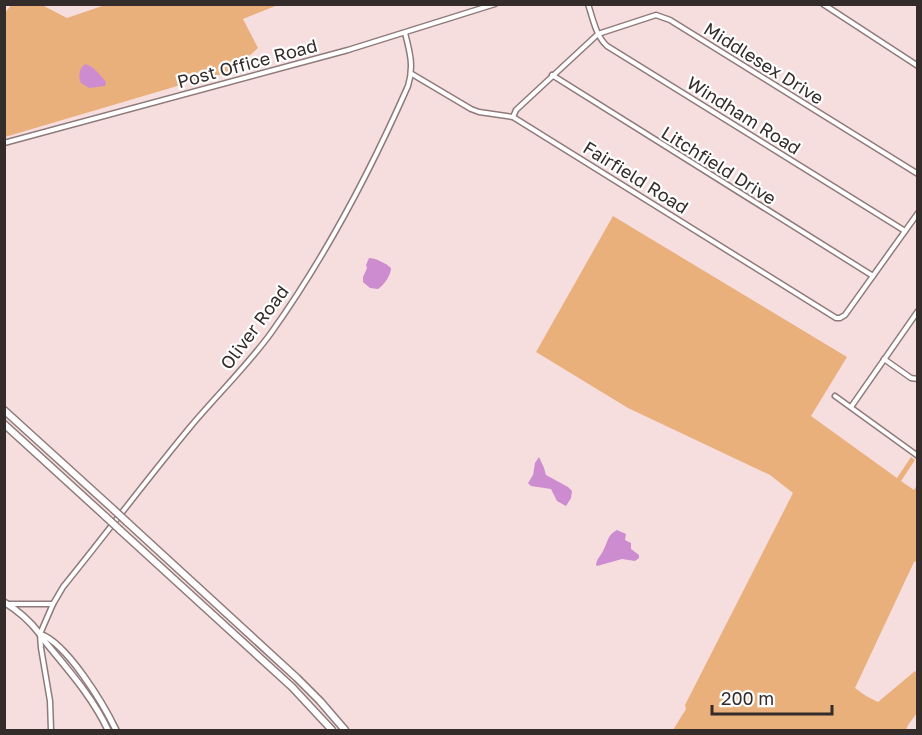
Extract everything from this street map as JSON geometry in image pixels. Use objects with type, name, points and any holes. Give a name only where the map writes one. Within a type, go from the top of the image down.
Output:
[{"type":"highway","points":[[4,410],[297,678],[345,730]]},
{"type":"highway","points":[[4,424],[292,687],[332,730]]},
{"type":"main road","points":[[6,603],[25,619],[40,634],[44,642],[91,686],[116,730]]},
{"type":"main road","points":[[73,668],[108,730]]},
{"type":"main road","points":[[104,722],[111,718]]},
{"type":"street","name":"Post Office Road","points":[[4,143],[405,33],[495,4]]},
{"type":"street","name":"Windham Road","points":[[588,4],[598,34],[607,46],[905,231]]},
{"type":"street","points":[[823,4],[918,66]]},
{"type":"street","name":"Middlesex Drive","points":[[513,117],[516,110],[598,34],[656,15],[662,16],[918,174]]},
{"type":"street","name":"Oliver Road","points":[[40,634],[63,587],[173,448],[259,350],[309,277],[345,216],[404,95],[412,74],[411,56],[405,33]]},
{"type":"street","name":"Fairfield Road","points":[[412,74],[471,109],[513,117],[836,318],[845,315],[873,276]]},
{"type":"street","name":"Litchfield Drive","points":[[552,75],[873,276]]},
{"type":"street","points":[[873,276],[918,213]]},
{"type":"street","points":[[851,407],[918,311]]},
{"type":"street","points":[[884,358],[911,378],[918,379]]},
{"type":"street","points":[[835,396],[918,456]]},
{"type":"street","points":[[6,603],[53,604]]},
{"type":"street","points":[[40,634],[50,701],[51,730]]},
{"type":"shaded area","points":[[12,4],[42,5],[67,18],[105,5],[278,5],[243,19],[258,48],[231,72],[5,137],[4,14]]},
{"type":"shaded area","points":[[85,64],[99,74],[106,82],[105,86],[89,88],[81,83],[81,68]]},
{"type":"shaded area","points":[[613,216],[847,357],[811,416],[897,478],[911,457],[915,460],[901,481],[914,490],[917,485],[917,561],[914,562],[855,688],[878,702],[915,671],[917,673],[917,713],[906,730],[673,730],[686,709],[685,705],[793,493],[770,475],[628,408],[536,352]]},
{"type":"shaded area","points":[[369,258],[380,261],[391,268],[387,280],[378,289],[370,288],[363,282]]},
{"type":"shaded area","points":[[539,457],[546,475],[572,491],[566,506],[557,501],[551,489],[531,486],[528,483]]},
{"type":"shaded area","points":[[617,530],[626,534],[625,540],[631,543],[631,549],[639,555],[639,558],[635,561],[622,559],[597,566],[597,561],[609,536]]}]
